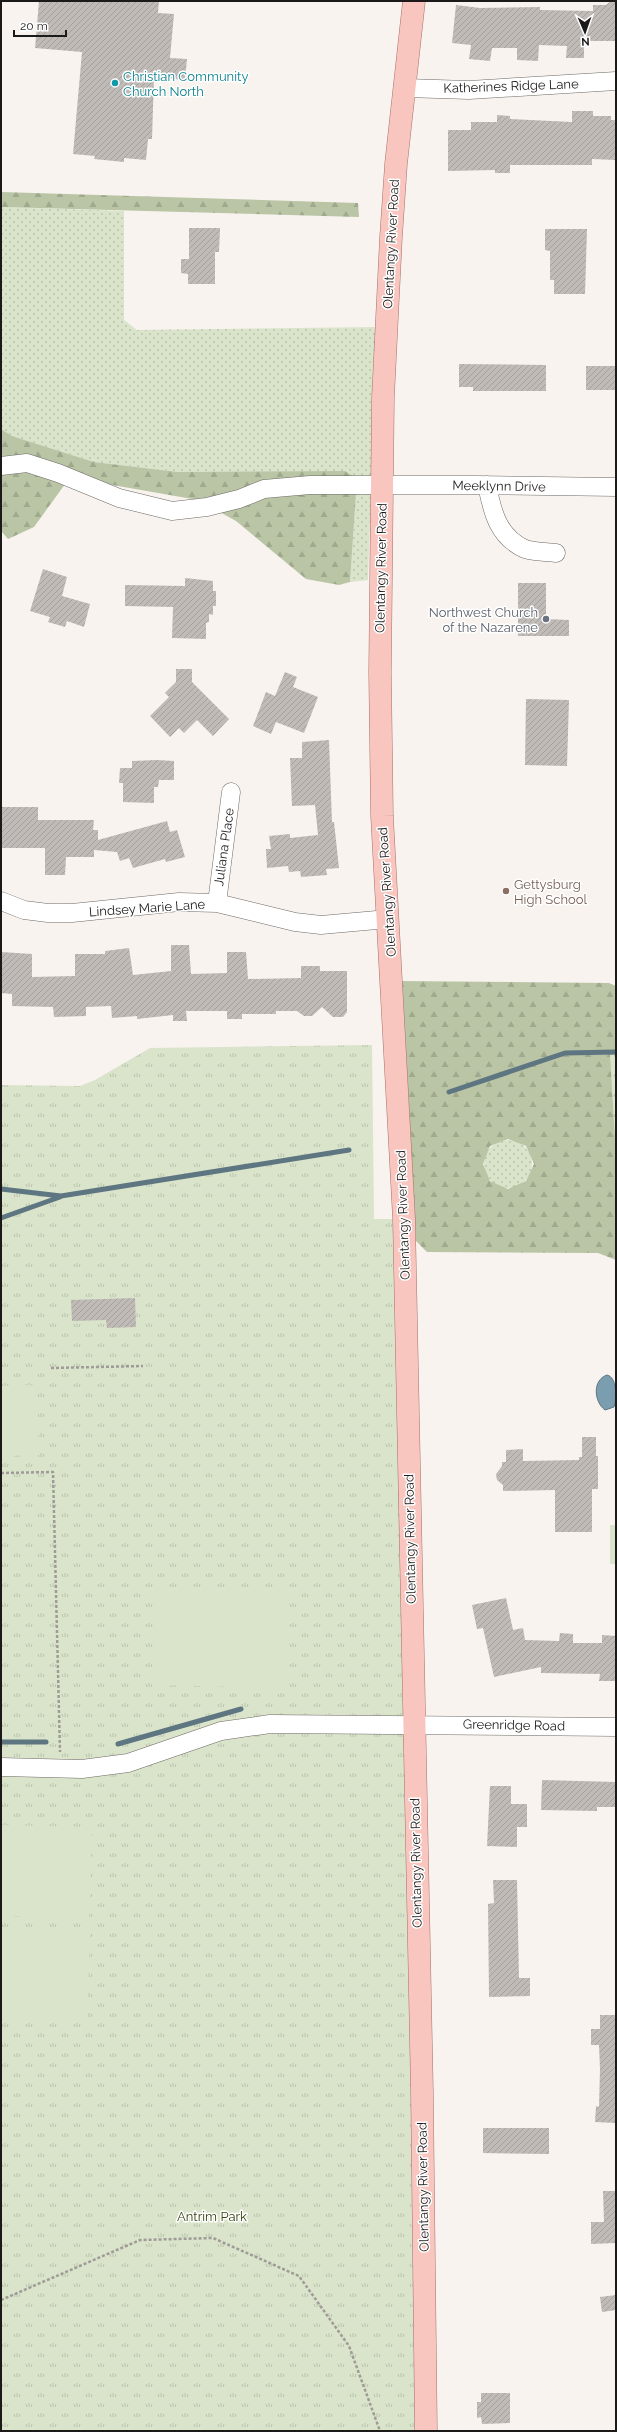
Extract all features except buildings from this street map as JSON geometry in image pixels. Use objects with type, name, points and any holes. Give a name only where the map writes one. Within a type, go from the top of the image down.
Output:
[{"type":"main road","name":"Olentangy River Road","points":[[414,1],[396,164],[383,398],[380,672],[382,816],[404,1227],[413,1724],[422,2091],[426,2431]]},
{"type":"street","name":"Katherines Ridge Lane","points":[[405,88],[469,90],[616,81]]},
{"type":"street","name":"Meeklynn Drive","points":[[1,466],[27,464],[58,473],[119,498],[172,511],[207,507],[239,499],[264,488],[344,484],[382,486],[487,485],[616,487]]},
{"type":"street","points":[[487,485],[494,518],[504,534],[526,549],[556,553]]},
{"type":"street","name":"Juliana Place","points":[[217,903],[231,792]]},
{"type":"street","name":"Lindsey Marie Lane","points":[[1,901],[24,910],[72,913],[179,902],[217,903],[308,923],[321,924],[388,919]]},
{"type":"street","name":"Greenridge Road","points":[[1,1767],[82,1769],[128,1763],[222,1732],[270,1724],[413,1724],[616,1727]]},
{"type":"path","points":[[51,1368],[143,1366]]},
{"type":"path","points":[[1,1473],[53,1472],[60,1768]]},
{"type":"path","points":[[1,2300],[140,2240],[213,2238],[299,2276],[349,2346],[380,2431]]},
{"type":"green space","points":[[1,192],[358,203],[359,217],[1,207]]},
{"type":"green space","points":[[1,207],[124,211],[124,320],[137,330],[376,327],[368,580],[350,582],[357,479],[177,472],[94,462],[12,436],[1,429]]},
{"type":"green space","points":[[1,429],[12,436],[94,462],[178,472],[345,471],[357,479],[350,582],[339,585],[306,579],[236,521],[198,500],[84,480],[68,480],[34,527],[8,539],[1,531]]},
{"type":"green space","points":[[400,981],[609,983],[616,986],[616,1260],[598,1253],[427,1252],[416,1241]],"holes":[[[508,1139],[526,1146],[534,1164],[526,1181],[508,1189],[490,1181],[483,1164],[490,1146]]]},
{"type":"green space","name":"Antrim Park","points":[[372,1045],[374,1219],[404,1219],[426,2431],[1,2431],[1,1085],[80,1086],[95,1080],[150,1048]]},
{"type":"green space","points":[[610,1055],[616,1055],[616,1156]]},
{"type":"green space","points":[[503,1140],[513,1140],[525,1147],[532,1159],[532,1169],[525,1181],[513,1188],[503,1188],[495,1184],[488,1177],[484,1169],[484,1159],[488,1151],[495,1144]]},
{"type":"green space","points":[[37,1385],[39,1455],[1,1456],[1,1386]]},
{"type":"green space","points":[[610,1525],[616,1525],[616,1564],[610,1564]]},
{"type":"green space","points":[[154,1589],[286,1592],[284,1688],[152,1685]]},
{"type":"green space","points":[[1,1825],[92,1827],[89,1918],[1,1916]]},
{"type":"green space","points":[[1,1927],[90,1931],[87,2020],[1,2017]]},
{"type":"water","points":[[607,1375],[613,1380],[616,1398],[614,1407],[605,1410],[599,1402],[596,1391],[599,1381]]},
{"type":"waterway","points":[[449,1092],[565,1053],[616,1052]]},
{"type":"waterway","points":[[1,1189],[61,1196],[349,1150]]},
{"type":"waterway","points":[[1,1218],[60,1197]]},
{"type":"waterway","points":[[118,1744],[241,1709]]},
{"type":"waterway","points":[[1,1742],[46,1742]]},
{"type":"place","name":"Christian Community Church North","points":[[115,83]]},
{"type":"place","name":"Northwest Church of the Nazarene","points":[[546,619]]},
{"type":"place","name":"Gettysburg High School","points":[[506,891]]}]
